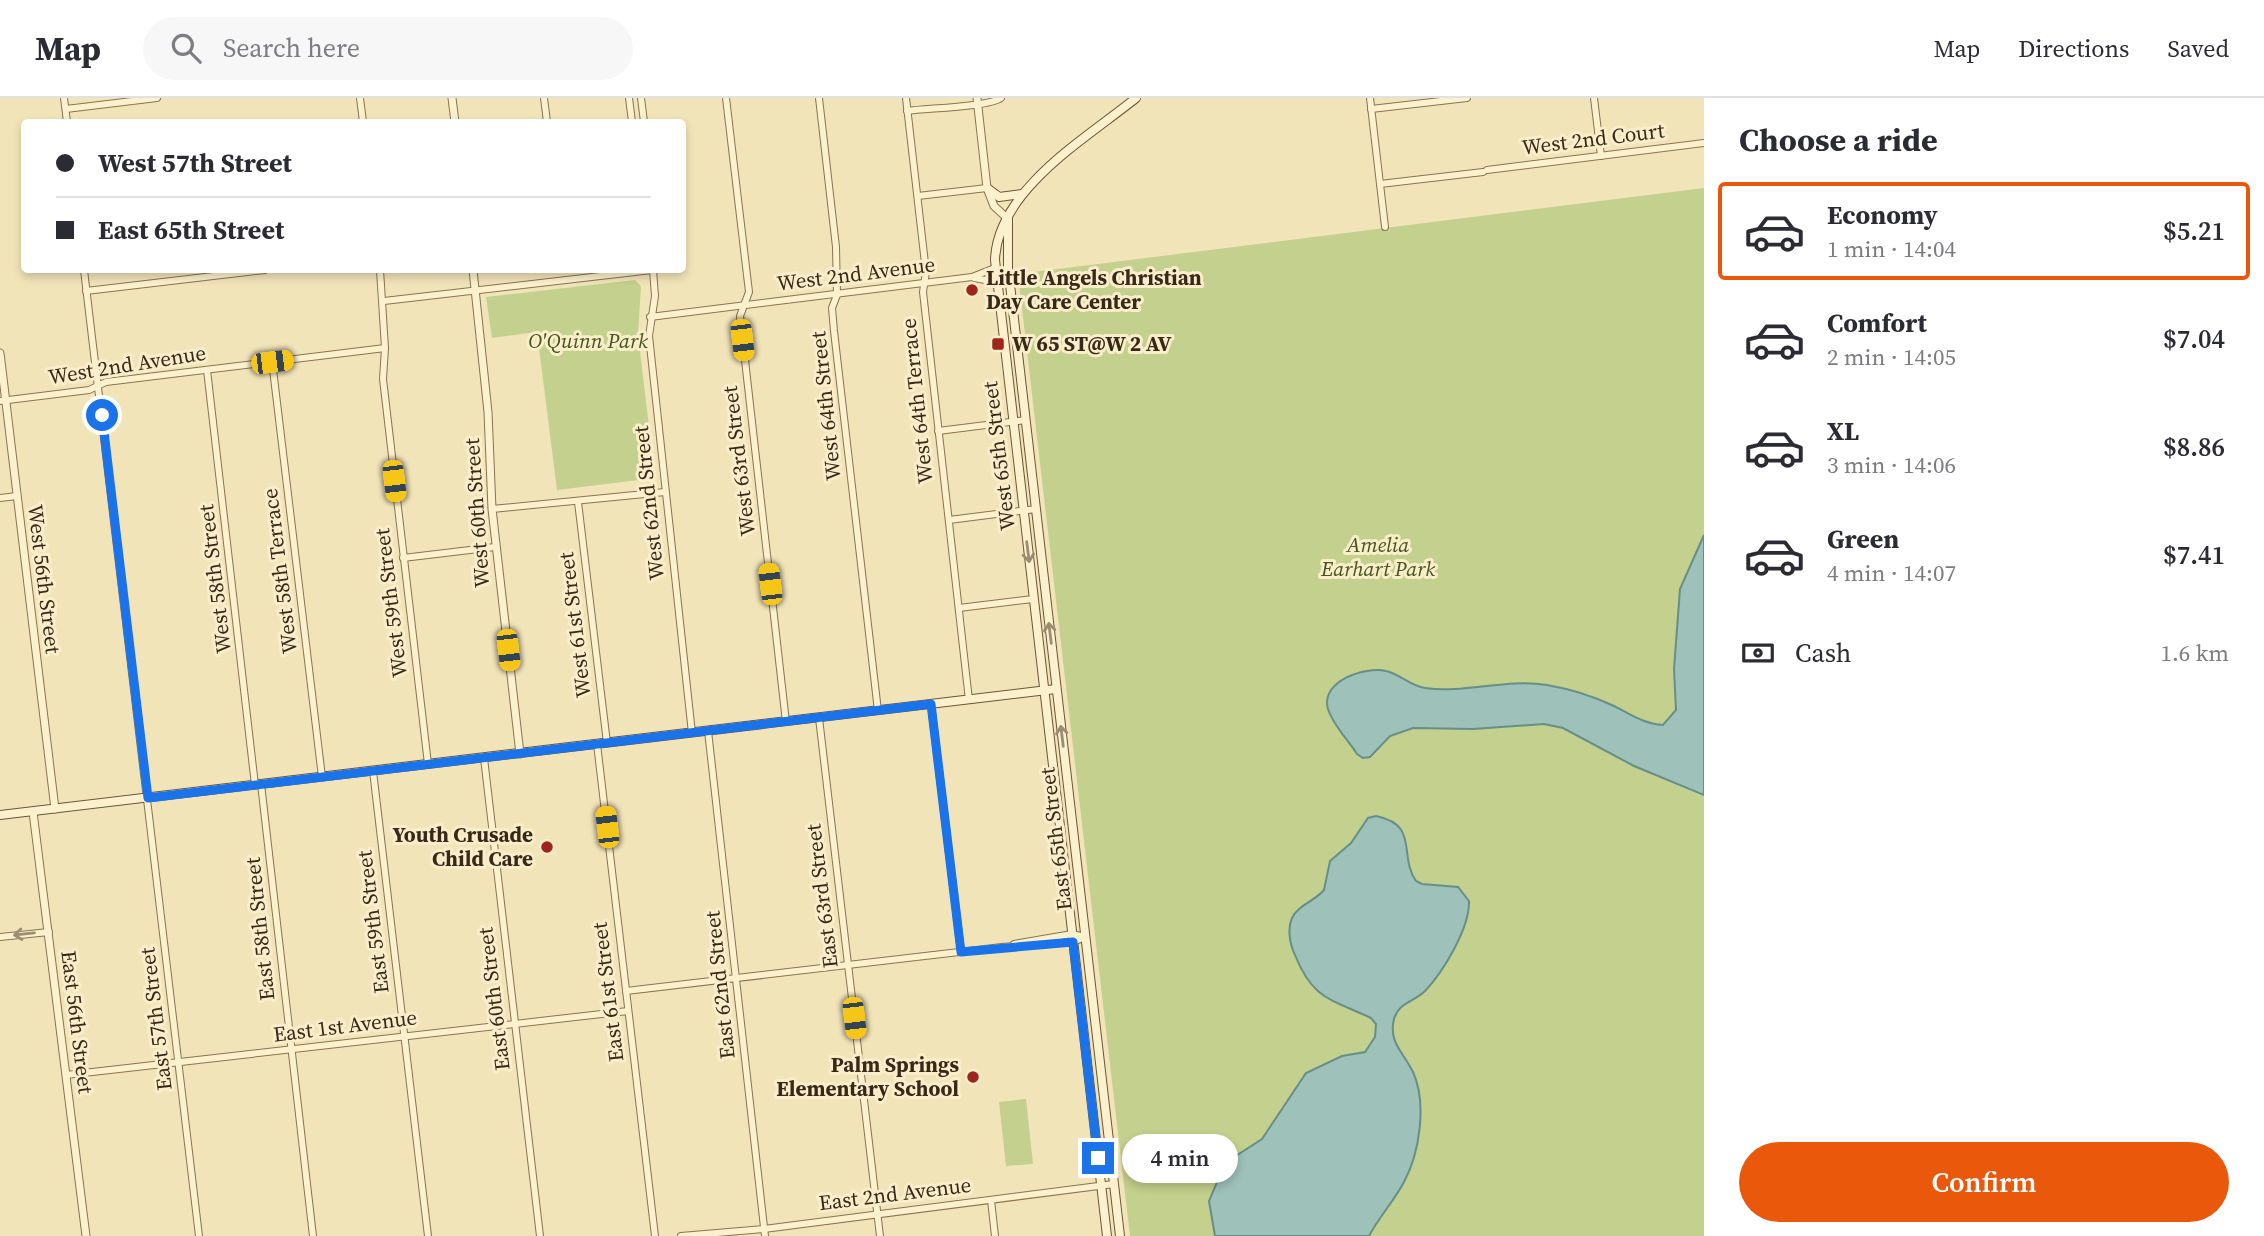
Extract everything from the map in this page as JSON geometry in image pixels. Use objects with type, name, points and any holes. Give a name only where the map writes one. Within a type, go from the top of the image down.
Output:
[{"type":"main road","points":[[1008,219],[1022,194],[1039,176],[1136,98]]},
{"type":"main road","points":[[987,188],[999,197],[1022,194]]},
{"type":"main road","name":"West 65th Street","points":[[1008,219],[997,238],[996,282],[1044,691]]},
{"type":"main road","name":"West 65th Street","points":[[1008,219],[1008,267],[1056,689]]},
{"type":"main road","points":[[0,816],[1056,689]]},
{"type":"main road","name":"East 65th Street","points":[[1056,689],[1120,1236]]},
{"type":"main road","name":"East 65th Street","points":[[1044,691],[1107,1236]]},
{"type":"street","points":[[64,98],[67,119]]},
{"type":"street","points":[[66,109],[156,98]]},
{"type":"street","points":[[360,98],[363,119]]},
{"type":"street","points":[[452,98],[455,119]]},
{"type":"street","points":[[544,98],[547,119]]},
{"type":"street","points":[[629,98],[632,119]]},
{"type":"street","points":[[641,98],[644,119]]},
{"type":"street","points":[[726,98],[749,292],[744,306]]},
{"type":"street","name":"West 64th Street","points":[[819,98],[836,247],[837,295],[832,308],[834,331],[878,711]]},
{"type":"street","name":"West 64th Terrace","points":[[906,98],[918,196],[925,282],[923,292],[969,700]]},
{"type":"street","points":[[908,111],[977,101],[989,105],[1001,98]]},
{"type":"street","points":[[1370,98],[1385,227]]},
{"type":"street","points":[[1371,109],[1467,98]]},
{"type":"street","points":[[1594,98],[1601,156]]},
{"type":"street","points":[[977,101],[987,188],[995,206],[1008,219]]},
{"type":"street","name":"West 2nd Court","points":[[1380,184],[1704,143]]},
{"type":"street","points":[[918,196],[987,188]]},
{"type":"street","name":"West 2nd Avenue","points":[[650,317],[972,277],[995,268]]},
{"type":"street","name":"East 57th Street","points":[[84,273],[199,1236]]},
{"type":"street","points":[[86,292],[241,273]]},
{"type":"street","name":"West 59th Street","points":[[380,273],[384,301],[383,379],[428,764]]},
{"type":"street","name":"West 60th Street","points":[[473,273],[488,412],[495,547],[520,754]]},
{"type":"street","points":[[565,273],[566,279]]},
{"type":"street","points":[[384,301],[623,273]]},
{"type":"street","name":"West 62nd Street","points":[[652,273],[655,296],[649,336],[692,733]]},
{"type":"street","name":"West 2nd Avenue","points":[[972,277],[996,282]]},
{"type":"street","name":"West 63rd Street","points":[[744,306],[740,316],[786,722]]},
{"type":"street","name":"West 2nd Avenue","points":[[3,401],[99,387],[106,382],[385,348]]},
{"type":"street","name":"West 56th Street","points":[[0,353],[3,401],[55,809]]},
{"type":"street","name":"West 58th Terrace","points":[[272,362],[322,777]]},
{"type":"street","name":"West 58th Street","points":[[207,370],[258,785]]},
{"type":"street","points":[[938,431],[1026,420]]},
{"type":"street","points":[[492,509],[665,492]]},
{"type":"street","points":[[0,498],[17,496]]},
{"type":"street","name":"West 61st Street","points":[[578,502],[607,743]]},
{"type":"street","points":[[948,520],[1036,509]]},
{"type":"street","points":[[403,558],[495,547]]},
{"type":"street","points":[[959,608],[1033,599]]},
{"type":"street","points":[[931,704],[961,952]]},
{"type":"street","name":"East 63rd Street","points":[[820,718],[880,1236]]},
{"type":"street","name":"East 62nd Street","points":[[708,731],[764,1232]]},
{"type":"street","name":"East 61st Street","points":[[597,744],[655,1236]]},
{"type":"street","name":"East 60th Street","points":[[484,758],[541,1236]]},
{"type":"street","name":"East 59th Street","points":[[373,771],[428,1236]]},
{"type":"street","name":"East 58th Street","points":[[258,785],[313,1236]]},
{"type":"street","name":"East 56th Street","points":[[33,811],[86,1236]]},
{"type":"street","points":[[0,937],[49,932]]},
{"type":"street","points":[[626,991],[1085,937]]},
{"type":"street","name":"East 1st Avenue","points":[[66,1075],[628,1011]]},
{"type":"street","name":"East 2nd Avenue","points":[[681,1236],[764,1232],[878,1213],[1114,1184]]},
{"type":"street","points":[[991,1200],[995,1236]]},
{"type":"green space","name":"Amelia Earhart Park","points":[[1704,188],[1704,1236],[1130,1236],[1018,274]]},
{"type":"green space","name":"O'Quinn Park","points":[[635,280],[641,286],[638,334],[655,478],[557,490],[537,332],[492,338],[486,297]]},
{"type":"green space","points":[[1026,1099],[1033,1164],[1006,1166],[999,1102]]},
{"type":"water","points":[[1704,535],[1704,795],[1634,766],[1563,728],[1544,724],[1473,729],[1413,728],[1390,736],[1370,757],[1363,758],[1357,754],[1330,715],[1327,699],[1337,683],[1356,673],[1377,670],[1386,671],[1425,688],[1455,689],[1516,683],[1556,687],[1590,696],[1643,721],[1663,725],[1676,710],[1674,669],[1680,589]]},
{"type":"water","points":[[1376,816],[1390,820],[1403,834],[1408,861],[1416,881],[1422,884],[1458,887],[1469,901],[1465,924],[1440,973],[1421,995],[1399,1009],[1394,1019],[1395,1041],[1413,1072],[1420,1098],[1418,1142],[1410,1170],[1369,1236],[1215,1236],[1209,1201],[1225,1163],[1262,1139],[1306,1073],[1342,1056],[1365,1052],[1375,1037],[1376,1024],[1371,1018],[1334,1002],[1316,990],[1293,951],[1289,932],[1290,922],[1295,914],[1324,890],[1330,861],[1351,843],[1368,818]]},
{"type":"place","name":"Little Angels Christian Day Care Center","points":[[972,290]]},
{"type":"place","name":"W 65 ST@W 2 AV","points":[[998,344]]},
{"type":"place","name":"Youth Crusade Child Care","points":[[547,847]]},
{"type":"place","name":"Palm Springs Elementary School","points":[[973,1077]]},
{"type":"route","points":[[102,415],[148,798],[931,704],[961,952],[1073,942],[1098,1158]]}]
